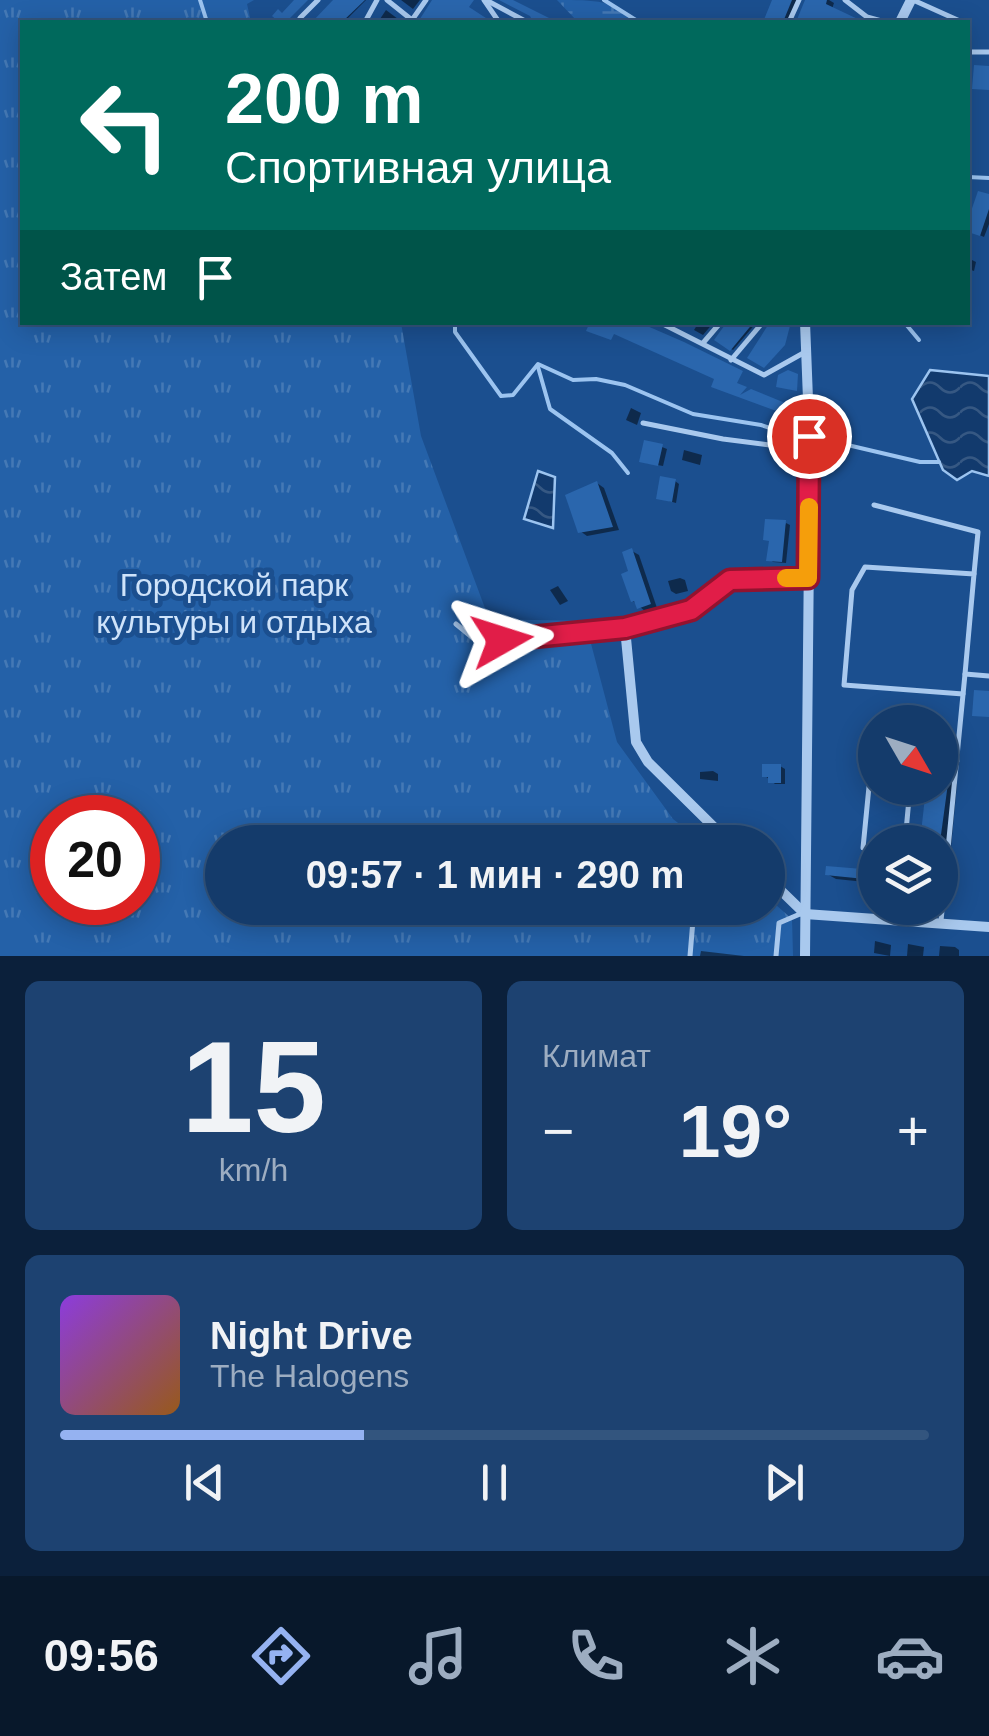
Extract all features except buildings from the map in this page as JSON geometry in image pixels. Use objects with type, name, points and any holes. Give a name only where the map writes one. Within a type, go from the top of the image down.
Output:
[{"type":"street","points":[[804,956],[810,451],[806,325]]},
{"type":"street","points":[[625,628],[636,742],[648,762],[712,825]]},
{"type":"street","points":[[785,895],[805,914],[858,918]]},
{"type":"street","points":[[958,924],[989,927]]},
{"type":"lane","points":[[302,20],[318,0]]},
{"type":"lane","points":[[387,0],[412,20],[426,0]]},
{"type":"lane","points":[[484,0],[523,20]]},
{"type":"lane","points":[[845,0],[865,20]]},
{"type":"lane","points":[[912,0],[957,20]]},
{"type":"lane","points":[[666,325],[764,376],[807,350]]},
{"type":"lane","points":[[703,343],[718,325]]},
{"type":"lane","points":[[730,360],[760,325]]},
{"type":"lane","points":[[643,423],[723,440],[810,451]]},
{"type":"lane","points":[[874,505],[978,532],[958,751]]},
{"type":"lane","points":[[964,694],[844,685],[852,590],[865,566],[974,574]]},
{"type":"lane","points":[[456,624],[473,638],[502,640],[625,628],[691,610],[730,580],[808,578]]},
{"type":"lane","points":[[966,674],[989,676]]},
{"type":"lane","points":[[776,956],[778,923],[805,914]]},
{"type":"lane","points":[[690,956],[693,925]]},
{"type":"green space","name":"Городской парк культуры и отдыха","points":[[0,0],[254,0],[247,4],[251,20],[20,20],[20,325],[401,325],[421,436],[489,619],[585,621],[617,742],[681,825],[205,825],[205,925],[785,925],[785,913],[792,919],[793,956],[0,956]]},
{"type":"green space","points":[[557,0],[603,3],[638,20],[576,20]]},
{"type":"water","points":[[930,370],[989,376],[989,476],[972,471],[957,480],[943,470],[912,399]]},
{"type":"water","points":[[538,471],[555,477],[553,528],[524,519]]},
{"type":"waterway","points":[[200,0],[206,20]]},
{"type":"waterway","points":[[604,0],[636,20]]},
{"type":"waterway","points":[[970,177],[989,178]]},
{"type":"waterway","points":[[455,325],[455,332],[501,396],[513,395],[538,364],[573,380],[596,379],[625,385],[693,414],[761,425],[800,438]]},
{"type":"waterway","points":[[906,325],[919,340]]},
{"type":"waterway","points":[[538,367],[550,409],[612,453],[628,473]]},
{"type":"waterway","points":[[822,439],[920,462],[939,462]]},
{"type":"slow traffic","points":[[786,578],[808,578],[809,507]]},
{"type":"route","points":[[502,640],[625,628],[691,610],[730,580],[808,578],[809,436]]}]
